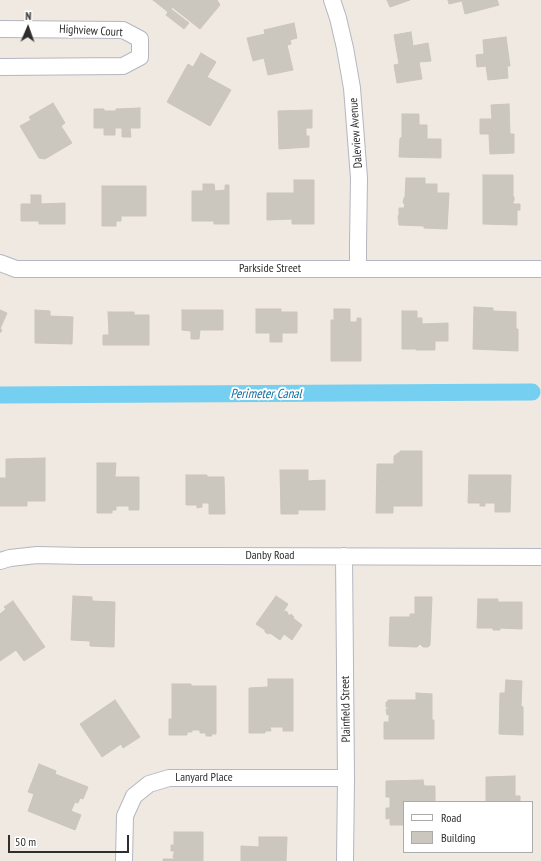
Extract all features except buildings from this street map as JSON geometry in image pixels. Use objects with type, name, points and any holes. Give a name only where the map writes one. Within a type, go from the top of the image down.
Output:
[{"type":"street","name":"Daleview Avenue","points":[[332,0],[345,48],[352,88],[359,178],[358,269]]},
{"type":"street","name":"Highview Court","points":[[0,29],[123,30],[140,39],[140,56],[123,66],[0,67]]},
{"type":"street","name":"Parkside Street","points":[[0,263],[16,270],[541,269]]},
{"type":"street","name":"Danby Road","points":[[0,561],[10,558],[37,555],[541,557]]},
{"type":"street","name":"Plainfield Street","points":[[344,556],[346,861]]},
{"type":"street","name":"Lanyard Place","points":[[124,861],[125,816],[134,796],[148,784],[169,778],[346,778]]},
{"type":"waterway","name":"Perimeter Canal","points":[[0,395],[532,392]]}]
